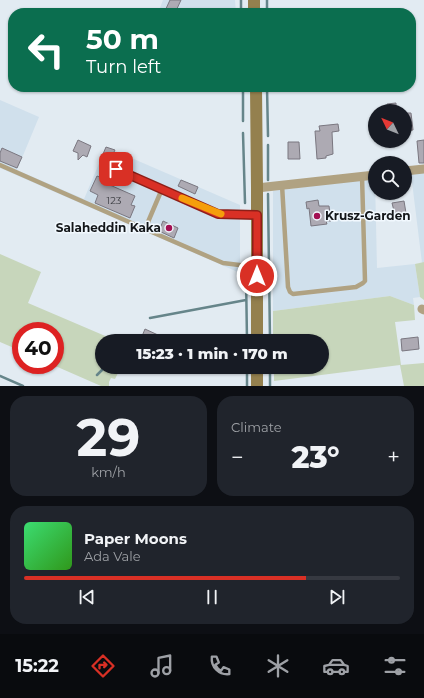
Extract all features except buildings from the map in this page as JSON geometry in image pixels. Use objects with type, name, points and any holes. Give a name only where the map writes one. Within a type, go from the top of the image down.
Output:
[{"type":"street","points":[[256,92],[257,334]]},
{"type":"street","points":[[412,171],[424,171]]},
{"type":"street","points":[[257,188],[368,175]]},
{"type":"street","points":[[257,374],[257,386]]},
{"type":"lane","points":[[0,165],[223,263],[257,267]]},
{"type":"lane","points":[[116,169],[218,214],[257,215]]},
{"type":"lane","points":[[282,185],[288,287],[290,292],[293,294],[356,287],[363,284],[365,281],[362,176]]},
{"type":"lane","points":[[145,229],[162,189]]},
{"type":"shaded area","points":[[163,0],[235,0],[236,8],[160,8]]},
{"type":"shaded area","points":[[0,100],[39,117],[17,170],[84,199],[106,147],[240,205],[240,273],[0,168]]},
{"type":"shaded area","points":[[424,173],[424,262],[422,263],[412,182],[412,174]]},
{"type":"shaded area","points":[[368,179],[368,200],[375,200],[377,268],[415,264],[420,297],[413,298],[414,305],[390,296],[273,311],[273,191]]},
{"type":"green space","points":[[0,254],[41,272],[28,303],[101,334],[95,334],[95,374],[118,374],[115,379],[111,378],[109,386],[101,386],[64,370],[64,322],[12,322],[12,347],[0,342]]},
{"type":"green space","points":[[424,262],[424,300],[420,297],[415,264]]},
{"type":"green space","points":[[390,296],[414,305],[415,320],[395,322],[401,365],[424,363],[424,386],[404,386],[400,365],[274,381],[274,374],[329,374],[329,334],[273,334],[273,311]]},
{"type":"waterway","points":[[241,0],[241,8]]},
{"type":"waterway","points":[[267,0],[267,8]]},
{"type":"waterway","points":[[243,92],[243,121]]},
{"type":"waterway","points":[[267,92],[268,136]]},
{"type":"waterway","points":[[243,133],[245,203]]},
{"type":"waterway","points":[[268,145],[268,180]]},
{"type":"waterway","points":[[268,194],[270,334]]},
{"type":"waterway","points":[[246,275],[247,334]]},
{"type":"waterway","points":[[150,318],[246,300]]},
{"type":"waterway","points":[[247,374],[247,386]]},
{"type":"waterway","points":[[270,374],[270,386]]},
{"type":"waterway","points":[[0,376],[23,386]]},
{"type":"slow traffic","points":[[182,198],[221,214]]},
{"type":"place","name":"Krusz-Garden","points":[[317,216]]},
{"type":"place","name":"Salaheddin Kaka","points":[[169,228]]},
{"type":"route","points":[[116,169],[218,214],[257,215],[257,276]]}]
